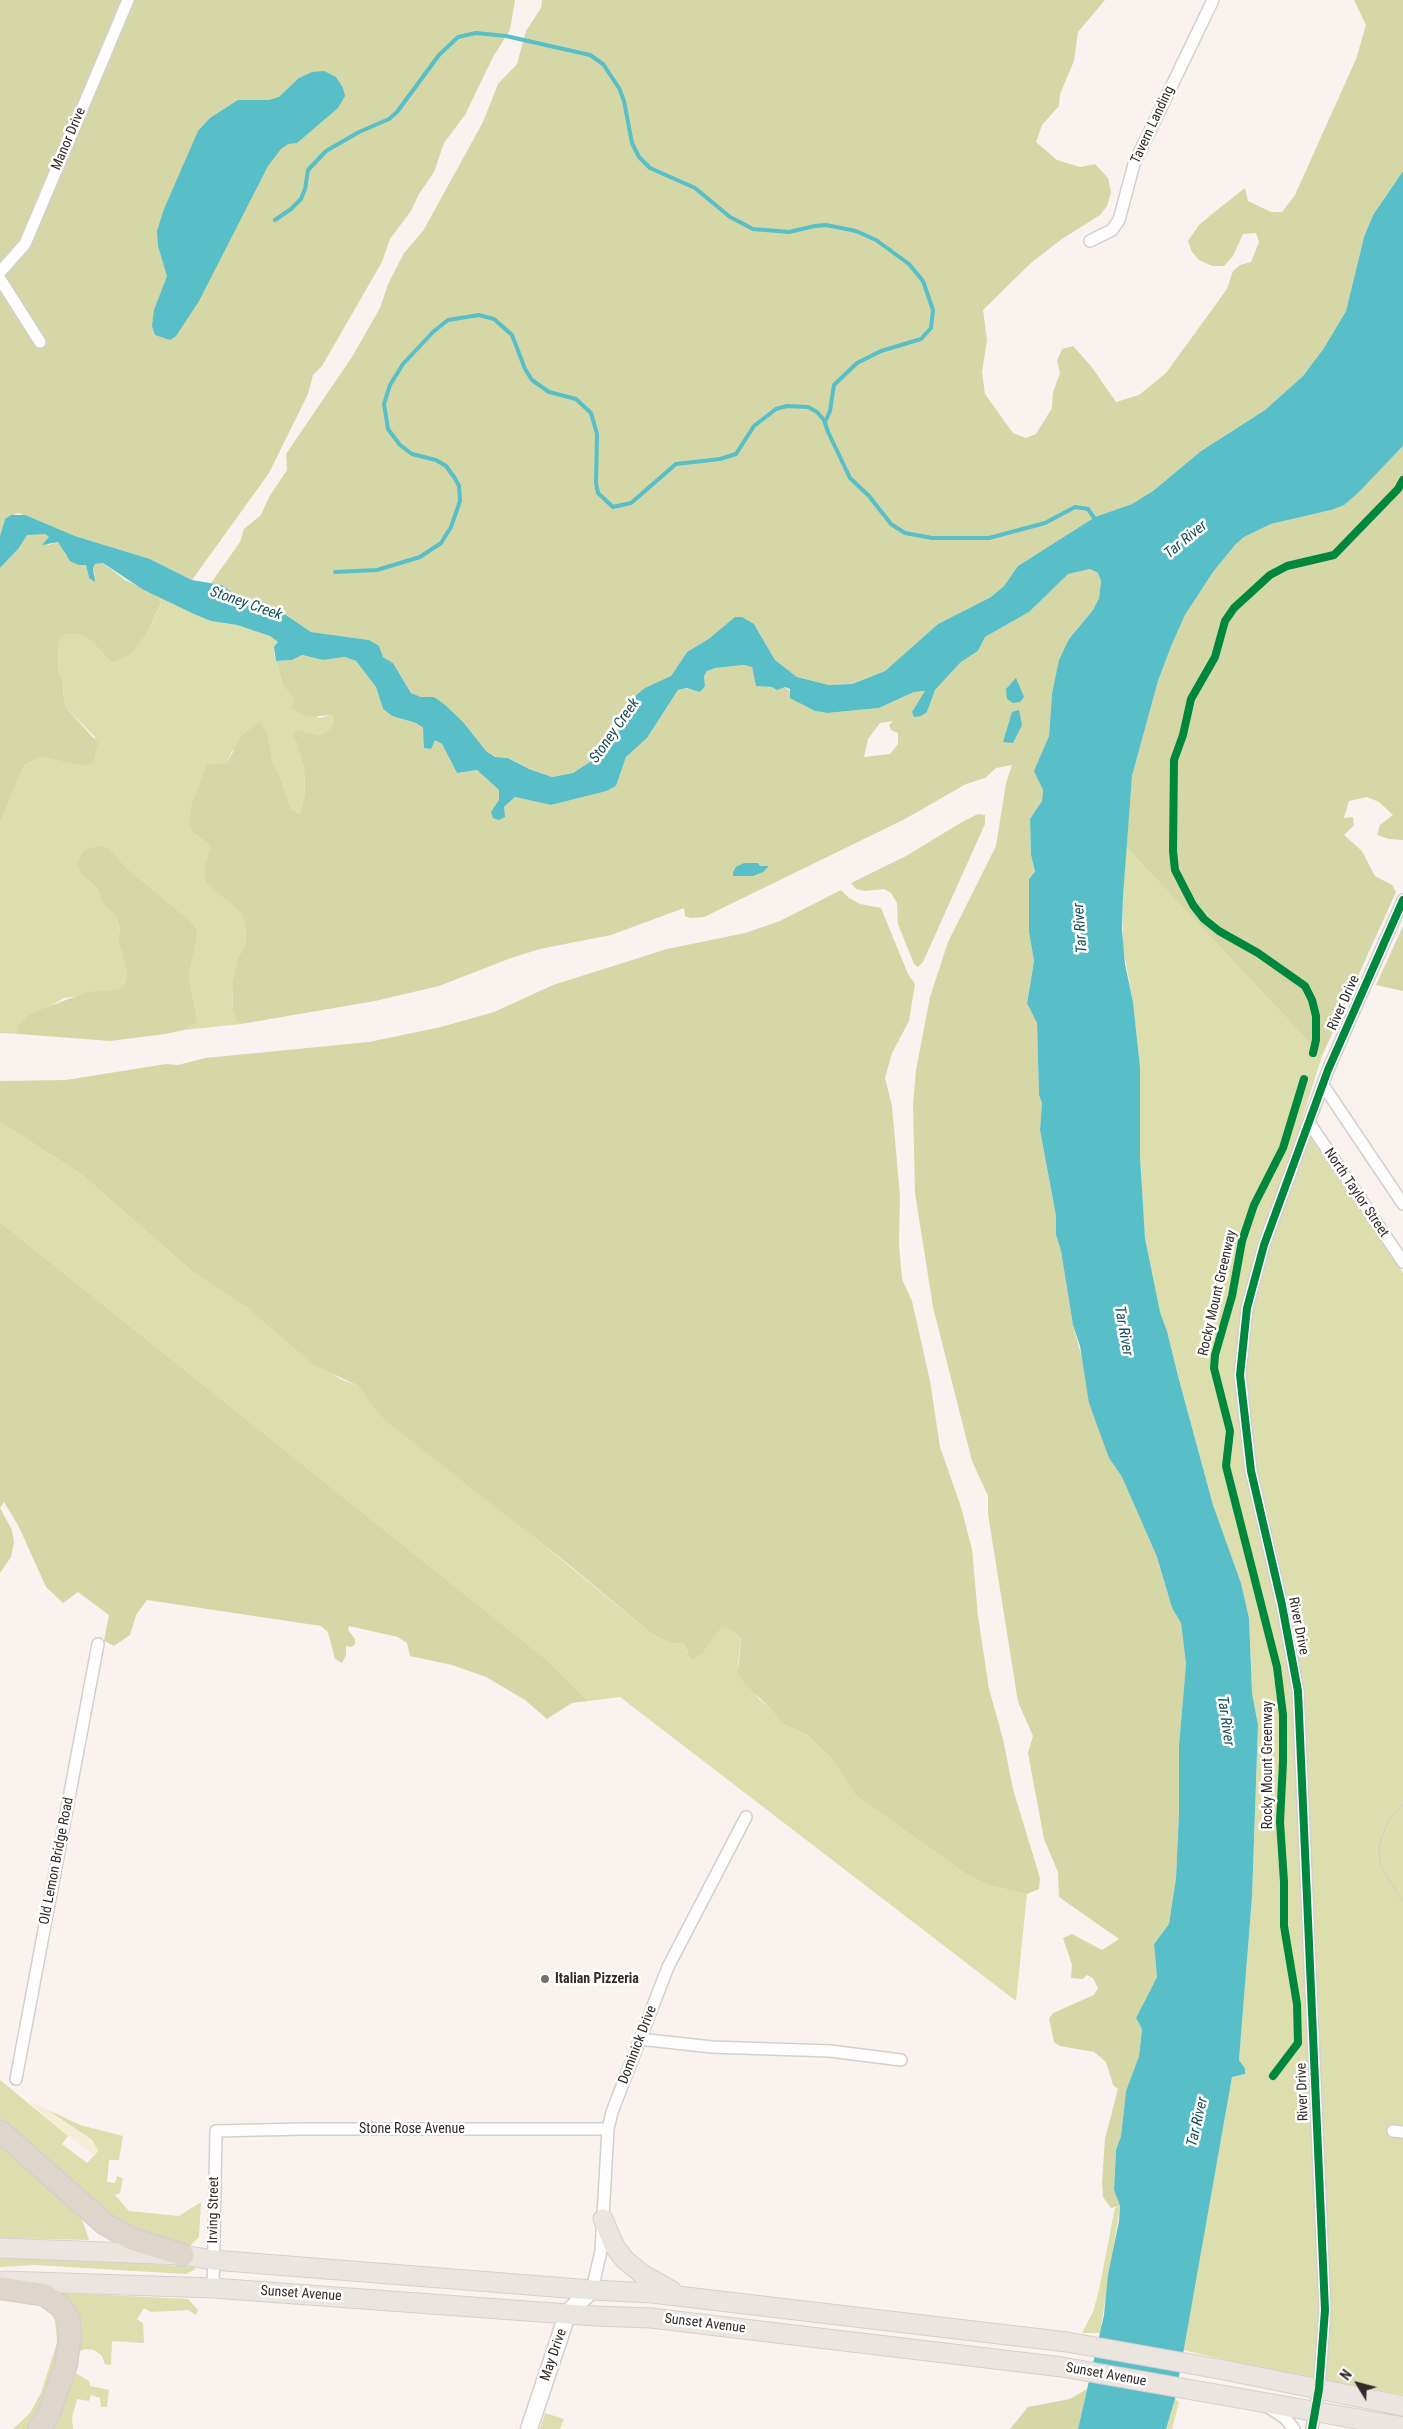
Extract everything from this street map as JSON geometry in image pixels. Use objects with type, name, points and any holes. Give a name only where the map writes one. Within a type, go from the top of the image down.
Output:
[{"type":"highway","points":[[0,2131],[105,2224],[132,2239],[182,2255]]},
{"type":"highway","points":[[0,2288],[45,2294],[60,2306],[69,2319],[70,2337],[66,2365],[48,2413],[39,2429]]},
{"type":"main road","points":[[603,2218],[615,2246],[625,2260],[646,2277],[682,2297]]},
{"type":"main road","name":"Sunset Avenue","points":[[0,2248],[182,2255],[213,2260],[682,2297],[1067,2342],[1219,2369],[1403,2406]]},
{"type":"main road","name":"Sunset Avenue","points":[[0,2281],[213,2288],[568,2312],[595,2316],[651,2318],[1062,2367],[1261,2402],[1313,2420],[1403,2428]]},
{"type":"main road","name":"May Drive","points":[[529,2429],[568,2312],[592,2290]]},
{"type":"street","name":"Manor Drive","points":[[0,272],[25,244],[128,0]]},
{"type":"street","name":"Tavern Landing","points":[[1090,241],[1112,230],[1119,220],[1134,164],[1213,0]]},
{"type":"street","points":[[0,279],[40,342]]},
{"type":"street","name":"River Drive","points":[[1313,2420],[1319,2389],[1325,2310],[1298,1691],[1282,1606],[1251,1471],[1240,1375],[1248,1308],[1264,1245],[1287,1177],[1310,1124],[1323,1085],[1403,900]]},
{"type":"street","points":[[1323,1085],[1403,1204]]},
{"type":"street","name":"North Taylor Street","points":[[1310,1124],[1403,1262]]},
{"type":"street","name":"Old Lemon Bridge Road","points":[[16,2079],[98,1644]]},
{"type":"street","name":"Dominick Drive","points":[[592,2290],[601,2251],[608,2129],[639,2040],[668,1967],[746,1817]]},
{"type":"street","points":[[639,2040],[712,2047],[830,2051],[901,2060]]},
{"type":"street","name":"Stone Rose Avenue","points":[[216,2131],[301,2129],[608,2129]]},
{"type":"street","name":"Irving Street","points":[[213,2288],[216,2131]]},
{"type":"street","points":[[1261,2402],[1285,2418],[1294,2429]]},
{"type":"green space","points":[[0,0],[515,0],[510,30],[493,57],[465,115],[444,143],[434,172],[419,194],[411,211],[390,239],[382,262],[322,366],[313,375],[308,394],[269,473],[192,580],[150,559],[75,536],[18,513],[5,519],[0,536]]},
{"type":"green space","points":[[542,0],[1105,0],[1078,32],[1074,61],[1060,94],[1059,106],[1042,125],[1036,142],[1057,160],[1080,167],[1095,164],[1108,178],[1111,192],[1107,206],[1100,215],[1062,239],[1032,262],[983,310],[987,340],[982,372],[985,394],[1013,433],[1026,438],[1036,434],[1052,408],[1053,392],[1060,373],[1057,361],[1062,349],[1073,346],[1091,366],[1116,402],[1139,395],[1166,373],[1227,289],[1233,271],[1240,265],[1251,262],[1259,242],[1256,233],[1243,234],[1233,256],[1224,266],[1212,266],[1199,260],[1192,252],[1188,241],[1199,225],[1245,188],[1248,201],[1271,212],[1282,212],[1295,195],[1356,59],[1366,25],[1354,0],[1403,0],[1403,171],[1373,215],[1364,237],[1346,311],[1324,348],[1303,376],[1265,410],[1201,451],[1153,491],[1132,504],[1095,517],[1018,566],[1004,586],[991,597],[938,624],[885,671],[851,684],[829,685],[797,677],[775,660],[754,624],[710,638],[687,652],[671,676],[628,702],[621,727],[615,739],[602,754],[573,773],[552,777],[529,769],[509,758],[496,757],[486,751],[464,723],[434,697],[421,697],[411,693],[393,663],[383,657],[369,640],[311,632],[274,607],[245,602],[222,585],[211,583],[240,542],[244,529],[261,515],[269,497],[287,470],[286,454],[352,357],[380,308],[388,284],[404,253],[423,231],[483,122],[498,84],[517,64],[526,31],[541,8]]},
{"type":"green space","points":[[1403,446],[1403,840],[1389,839],[1377,835],[1380,825],[1393,815],[1379,802],[1367,797],[1349,801],[1344,818],[1353,817],[1354,825],[1344,835],[1362,851],[1375,876],[1392,885],[1396,892],[1322,1056],[1126,847],[1132,776],[1158,681],[1172,644],[1185,615],[1213,572],[1235,545],[1244,537],[1271,524],[1331,510],[1358,493]]},
{"type":"green space","points":[[35,533],[45,534],[49,537],[48,545],[58,542],[63,548],[65,555],[86,565],[89,578],[95,575],[93,568],[95,564],[103,563],[125,580],[158,595],[161,604],[147,633],[134,650],[127,657],[112,663],[90,640],[77,634],[65,634],[59,640],[58,668],[63,682],[64,701],[68,710],[98,743],[94,759],[91,764],[83,766],[40,757],[24,766],[0,823],[0,568],[19,548],[27,535]]},
{"type":"green space","points":[[1090,569],[1098,573],[1101,581],[1099,598],[1093,610],[1069,639],[1052,694],[1049,736],[1035,771],[1043,790],[1042,801],[1030,819],[1031,855],[1035,873],[1029,879],[1029,932],[1034,961],[1027,1002],[1037,1023],[1039,1095],[1042,1103],[1040,1130],[1056,1216],[1056,1235],[1061,1251],[1073,1325],[1109,1458],[1122,1477],[1157,1557],[1172,1608],[1181,1623],[1186,1664],[1179,1745],[1179,1814],[1176,1878],[1169,1924],[1154,1944],[1157,1977],[1136,2018],[1142,2029],[1139,2056],[1126,2091],[1121,2136],[1116,2150],[1114,2190],[1120,2206],[1111,2208],[1103,2197],[1102,2183],[1105,2139],[1118,2089],[1113,2085],[1106,2062],[1094,2052],[1060,2046],[1054,2042],[1049,2019],[1053,2013],[1094,1995],[1098,1988],[1093,1978],[1087,1975],[1083,1979],[1071,1978],[1072,1965],[1063,1938],[1072,1934],[1102,1950],[1119,1939],[1059,1897],[1058,1872],[1044,1839],[1028,1753],[1033,1736],[1018,1702],[988,1514],[988,1496],[972,1461],[933,1307],[915,1193],[913,1105],[916,1070],[930,997],[948,942],[996,846],[1006,783],[1012,765],[996,768],[985,778],[966,784],[905,819],[704,917],[690,918],[685,916],[684,908],[611,935],[540,949],[511,958],[439,986],[375,1001],[241,1024],[236,1021],[233,1011],[232,983],[237,960],[246,943],[242,913],[206,883],[204,869],[210,849],[207,843],[195,834],[189,824],[191,807],[207,765],[227,763],[242,735],[260,722],[268,735],[273,764],[280,776],[291,809],[300,814],[305,793],[304,768],[297,742],[293,735],[296,729],[319,735],[331,729],[334,719],[331,715],[308,717],[291,708],[294,699],[283,686],[276,661],[292,660],[302,655],[323,660],[345,657],[356,661],[376,687],[383,709],[392,716],[416,723],[442,744],[457,773],[477,770],[499,790],[499,800],[504,807],[515,797],[551,805],[607,791],[616,786],[626,757],[647,738],[678,690],[705,686],[704,676],[707,671],[715,668],[744,665],[752,667],[756,686],[785,687],[815,711],[827,713],[879,708],[914,692],[926,691],[927,712],[935,690],[961,662],[978,651],[985,637],[1029,612],[1067,574]],"holes":[[[893,721],[889,725],[891,730],[898,733],[898,744],[890,754],[864,757],[868,739],[880,723]],[[744,863],[758,863],[760,866],[753,876],[733,876]]]},
{"type":"green space","points":[[158,595],[211,621],[237,625],[270,636],[278,642],[274,654],[283,686],[294,699],[319,718],[331,715],[334,719],[332,729],[319,735],[296,729],[304,768],[305,793],[300,814],[291,809],[280,776],[273,765],[268,735],[232,751],[227,763],[219,764],[195,834],[207,843],[210,849],[206,883],[242,912],[246,943],[237,960],[232,983],[233,1011],[236,1021],[241,1024],[184,1030],[198,1022],[189,977],[198,932],[191,921],[127,868],[109,848],[100,845],[85,849],[83,876],[97,888],[103,905],[116,916],[120,929],[118,940],[127,974],[124,985],[116,990],[64,998],[44,1010],[29,1014],[17,1027],[18,1034],[0,1033],[0,823],[24,766],[40,757],[83,766],[95,737],[68,710],[64,701],[63,682],[58,668],[59,640],[64,633],[77,634],[90,640],[112,663],[127,657],[147,633],[161,605]]},
{"type":"green space","points":[[978,814],[985,815],[985,824],[923,962],[918,967],[914,964],[898,924],[897,903],[891,893],[884,889],[865,891],[856,889],[851,883],[906,856]]},
{"type":"green space","points":[[100,845],[109,848],[127,868],[191,921],[198,932],[189,977],[198,1022],[184,1030],[110,1041],[18,1034],[17,1027],[29,1014],[87,992],[116,990],[124,985],[127,974],[118,940],[120,929],[116,916],[103,905],[97,888],[83,876],[77,863],[85,849]]},
{"type":"green space","points":[[1126,847],[1322,1056],[1301,1123],[1403,1273],[1403,2395],[1300,2377],[1183,2350],[1232,2077],[1245,2074],[1239,2060],[1252,1897],[1258,1725],[1252,1693],[1249,1618],[1241,1583],[1213,1505],[1167,1331],[1160,1312],[1145,1238],[1140,1157],[1140,1067],[1133,1002],[1123,947],[1123,896]]},
{"type":"green space","points":[[841,890],[849,898],[860,904],[881,908],[908,974],[915,984],[909,1021],[892,1053],[885,1078],[892,1106],[900,1196],[899,1244],[902,1279],[912,1301],[930,1381],[940,1447],[961,1507],[972,1549],[978,1616],[989,1689],[1003,1739],[1013,1789],[1040,1878],[1039,1889],[1027,1894],[991,1886],[969,1876],[855,1795],[833,1760],[807,1735],[781,1723],[770,1708],[745,1684],[738,1674],[741,1639],[734,1632],[722,1626],[704,1652],[692,1660],[683,1643],[670,1643],[652,1634],[568,1564],[386,1421],[368,1401],[358,1386],[313,1364],[249,1309],[194,1273],[81,1174],[0,1122],[0,1081],[66,1080],[166,1064],[178,1065],[205,1058],[369,1042],[441,1027],[494,1012],[553,985],[667,949],[745,933],[780,921]]},
{"type":"green space","points":[[1403,926],[1403,991],[1376,985]]},
{"type":"green space","points":[[0,1122],[81,1174],[194,1273],[249,1309],[340,1379],[358,1386],[368,1401],[652,1634],[670,1643],[683,1643],[688,1653],[704,1652],[722,1625],[734,1632],[741,1639],[738,1665],[758,1698],[770,1708],[781,1723],[807,1735],[833,1760],[855,1795],[969,1876],[991,1886],[1027,1894],[1016,2001],[620,1697],[588,1701],[547,1660],[0,1222]]},
{"type":"green space","points":[[0,1222],[547,1660],[588,1701],[572,1703],[547,1719],[525,1700],[486,1677],[452,1665],[410,1656],[407,1643],[398,1637],[349,1626],[348,1630],[355,1639],[355,1644],[352,1647],[346,1646],[346,1655],[342,1663],[335,1659],[328,1632],[321,1626],[147,1600],[136,1615],[130,1635],[114,1646],[104,1641],[109,1615],[78,1592],[63,1603],[46,1587],[19,1527],[4,1502],[0,1508]]},
{"type":"green space","points":[[0,1508],[12,1530],[14,1542],[11,1557],[0,1573]]},
{"type":"green space","points":[[0,2080],[68,2136],[62,2144],[87,2163],[98,2151],[92,2140],[46,2109],[80,2125],[123,2136],[119,2160],[109,2160],[107,2182],[115,2183],[117,2176],[123,2178],[120,2193],[115,2195],[129,2211],[179,2216],[201,2202],[199,2237],[184,2249],[128,2231],[0,2122]]},
{"type":"green space","points":[[0,2136],[79,2210],[89,2240],[0,2238]]},
{"type":"green space","points":[[1120,2206],[1100,2333],[1082,2333],[1093,2312],[1115,2208]]},
{"type":"green space","points":[[0,2256],[107,2260],[193,2267],[196,2269],[186,2274],[35,2265],[0,2267]]},
{"type":"green space","points":[[46,2292],[188,2299],[198,2310],[196,2315],[188,2310],[151,2312],[144,2308],[137,2319],[143,2323],[144,2343],[112,2341],[111,2365],[105,2364],[102,2356],[94,2350],[85,2349],[78,2352],[74,2364],[75,2373],[89,2381],[90,2386],[109,2390],[107,2407],[101,2407],[100,2398],[91,2395],[89,2401],[77,2399],[72,2418],[73,2429],[13,2429],[30,2413],[41,2393],[57,2343],[55,2319]]},
{"type":"green space","points":[[1087,2389],[1078,2429],[1010,2429],[1028,2407],[1070,2399]]},
{"type":"green space","points":[[1175,2399],[1179,2402],[1172,2429],[1166,2429]]},
{"type":"green space","points":[[545,2413],[564,2419],[560,2429],[540,2429]]},
{"type":"sand","points":[[28,2101],[46,2109],[92,2140],[98,2151],[95,2155],[68,2136]]},
{"type":"water","points":[[324,71],[336,77],[343,88],[345,96],[338,108],[297,143],[288,144],[281,149],[268,166],[199,301],[176,336],[170,340],[155,335],[152,326],[154,310],[167,276],[158,246],[157,231],[164,209],[198,131],[210,118],[238,100],[269,100],[279,97],[299,78],[312,72]]},
{"type":"water","points":[[1403,171],[1403,446],[1344,505],[1331,510],[1271,524],[1244,537],[1235,545],[1213,572],[1185,615],[1172,644],[1158,681],[1132,776],[1122,930],[1125,964],[1133,1002],[1140,1067],[1140,1157],[1145,1238],[1160,1312],[1167,1331],[1213,1505],[1241,1583],[1249,1618],[1252,1693],[1258,1725],[1252,1897],[1239,2060],[1245,2069],[1245,2074],[1232,2077],[1175,2399],[1166,2429],[1078,2429],[1104,2315],[1108,2275],[1119,2221],[1120,2206],[1114,2190],[1116,2150],[1121,2136],[1126,2091],[1139,2056],[1142,2029],[1136,2018],[1157,1977],[1154,1944],[1169,1924],[1176,1878],[1179,1814],[1179,1745],[1186,1664],[1181,1623],[1172,1608],[1157,1557],[1122,1477],[1109,1458],[1089,1403],[1080,1346],[1073,1325],[1061,1251],[1056,1235],[1056,1216],[1040,1130],[1042,1103],[1039,1095],[1037,1023],[1027,1003],[1034,961],[1029,932],[1029,879],[1035,872],[1031,855],[1030,819],[1042,801],[1043,790],[1034,771],[1049,736],[1052,694],[1059,660],[1069,639],[1093,610],[1099,598],[1101,581],[1098,573],[1090,569],[1068,574],[1029,612],[985,637],[978,651],[961,662],[935,690],[927,712],[921,716],[914,717],[912,712],[925,691],[914,692],[879,708],[827,713],[815,711],[790,698],[790,689],[785,687],[777,690],[772,687],[756,686],[752,667],[744,665],[715,668],[707,671],[704,676],[705,686],[700,692],[687,688],[678,690],[647,738],[626,757],[616,786],[607,791],[551,805],[515,797],[504,807],[505,817],[499,820],[493,818],[491,812],[499,800],[499,790],[477,770],[457,773],[442,744],[435,740],[431,749],[424,748],[423,728],[416,723],[392,716],[383,709],[376,687],[356,661],[345,657],[323,660],[302,655],[292,660],[276,661],[274,647],[278,642],[270,636],[237,625],[211,621],[194,614],[142,589],[103,563],[95,564],[93,568],[95,582],[89,578],[86,565],[79,565],[70,561],[58,542],[42,545],[49,537],[45,534],[27,535],[19,548],[0,568],[0,536],[5,519],[11,515],[25,515],[75,536],[150,559],[192,580],[222,585],[245,602],[274,607],[311,632],[369,640],[379,646],[383,657],[393,663],[411,693],[421,697],[434,697],[444,704],[464,723],[486,751],[495,757],[508,758],[529,769],[552,777],[573,773],[602,754],[615,739],[621,727],[628,702],[645,688],[671,676],[687,652],[710,638],[735,617],[742,617],[754,624],[775,660],[797,677],[829,685],[852,684],[885,671],[938,624],[991,597],[1004,586],[1018,566],[1095,517],[1132,504],[1153,491],[1201,451],[1265,410],[1303,376],[1324,348],[1346,311],[1364,237],[1373,215]]},
{"type":"water","points":[[1016,678],[1024,697],[1020,702],[1013,703],[1007,699],[1006,689]]},
{"type":"water","points":[[1019,710],[1022,725],[1013,743],[1003,742],[1012,712]]},
{"type":"water","points":[[744,863],[758,863],[760,866],[769,866],[763,872],[753,876],[733,876],[736,867]]},
{"type":"waterway","points":[[275,220],[301,199],[305,189],[308,170],[326,151],[359,132],[389,119],[397,112],[439,55],[458,37],[476,33],[506,36],[590,55],[603,64],[619,88],[624,101],[632,143],[639,157],[650,168],[695,188],[730,217],[753,229],[789,232],[826,225],[856,231],[876,240],[909,264],[923,281],[933,310],[931,328],[921,339],[881,351],[857,363],[834,385],[830,411],[825,422]]},
{"type":"waterway","points":[[335,572],[377,570],[420,557],[441,543],[451,527],[460,501],[459,486],[446,466],[436,460],[412,454],[400,445],[388,429],[384,404],[390,385],[403,364],[433,332],[448,320],[479,315],[494,319],[512,335],[525,369],[532,380],[549,392],[576,399],[591,413],[597,434],[596,483],[598,493],[613,507],[631,503],[676,464],[720,459],[736,454],[754,426],[776,409],[787,406],[808,407],[817,412],[824,420],[850,478],[869,496],[891,524],[905,533],[932,538],[989,538],[1045,523],[1075,507],[1088,509],[1097,522]]},
{"type":"tram line","points":[[1403,1804],[1388,1821],[1379,1845],[1380,1865],[1403,1902]]},
{"type":"cycle path","points":[[1313,1053],[1316,1040],[1316,1016],[1312,1000],[1305,986],[1258,953],[1219,931],[1204,919],[1193,905],[1175,870],[1173,851],[1174,760],[1183,735],[1191,699],[1215,657],[1225,621],[1234,608],[1270,575],[1287,566],[1334,555],[1398,489],[1403,480]]},
{"type":"cycle path","points":[[1312,2429],[1319,2389],[1325,2310],[1298,1691],[1282,1605],[1251,1471],[1240,1375],[1247,1308],[1264,1245],[1328,1070],[1403,900]]},
{"type":"cycle path","name":"Rocky Mount Greenway","points":[[1273,2076],[1298,2043],[1297,2004],[1284,1926],[1284,1882],[1280,1822],[1283,1715],[1277,1667],[1226,1466],[1230,1431],[1214,1368],[1215,1355],[1232,1296],[1242,1241],[1254,1205],[1283,1148],[1304,1079]]},
{"type":"place","name":"Italian Pizzeria","points":[[545,1979]]},
{"type":"water label","name":"Tar River","points":[[1186,540]]},
{"type":"water label","name":"Stoney Creek","points":[[246,604]]},
{"type":"water label","name":"Stoney Creek","points":[[615,731]]},
{"type":"water label","name":"Tar River","points":[[1081,928]]},
{"type":"water label","name":"Tar River","points":[[1123,1331]]},
{"type":"water label","name":"Tar River","points":[[1225,1721]]},
{"type":"water label","name":"Tar River","points":[[1198,2122]]}]
